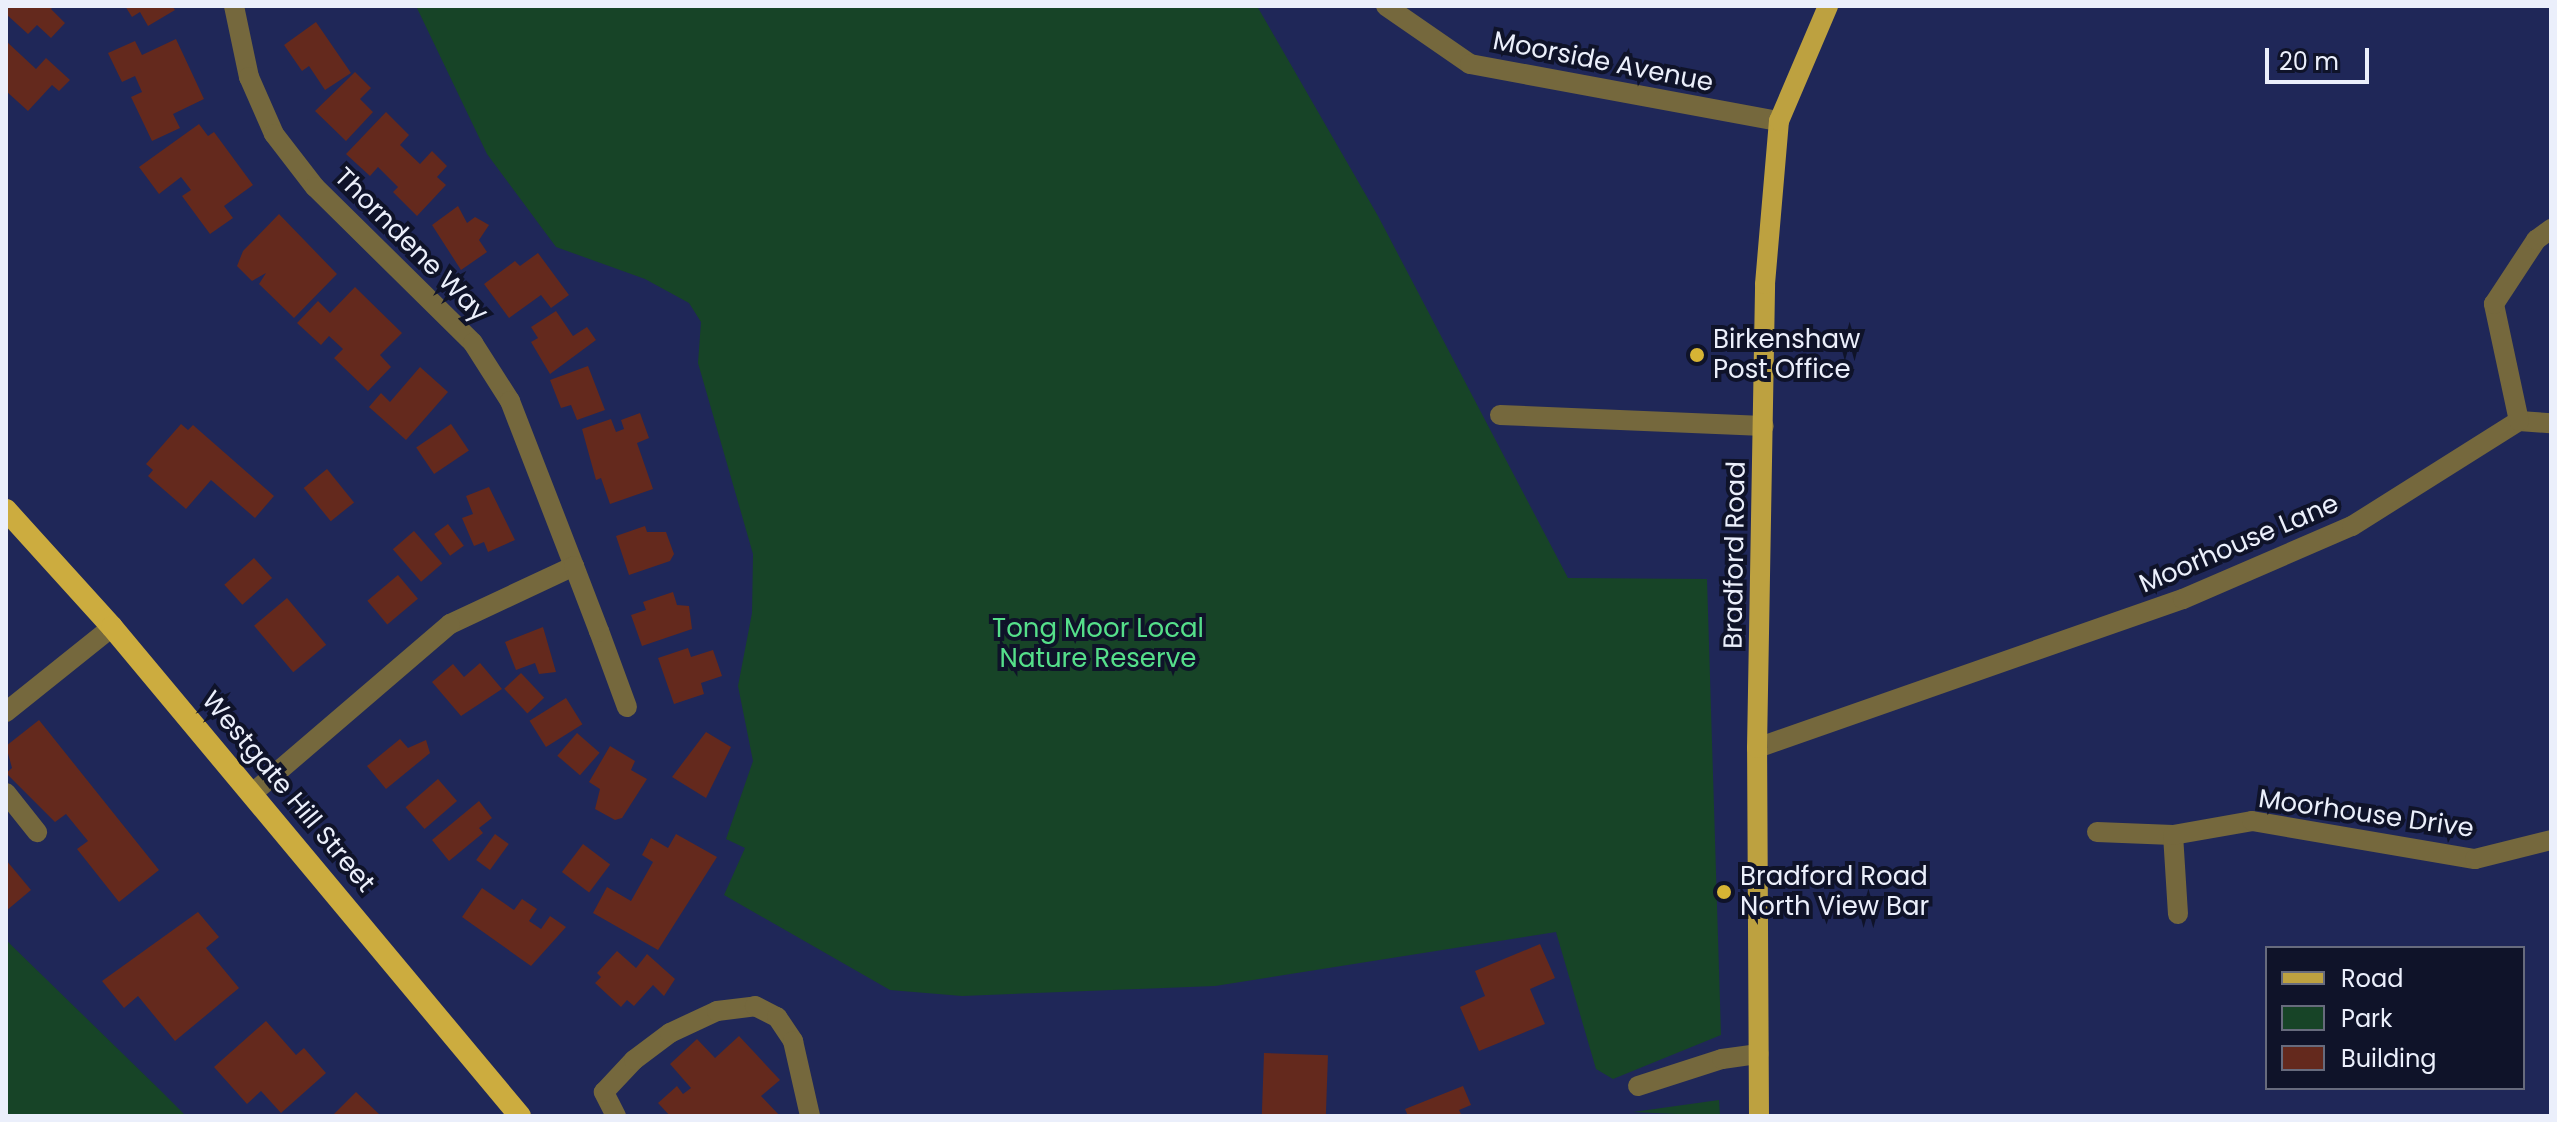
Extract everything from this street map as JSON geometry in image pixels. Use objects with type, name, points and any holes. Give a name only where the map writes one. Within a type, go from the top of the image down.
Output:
[{"type":"highway","name":"Westgate Hill Street","points":[[6,510],[112,627],[253,793],[520,1116]]},
{"type":"main road","name":"Bradford Road","points":[[1759,1116],[1757,748],[1765,284],[1779,121],[1828,6]]},
{"type":"street","name":"Thorndene Way","points":[[234,6],[249,77],[274,134],[315,187],[448,314],[480,353],[510,401],[627,707]]},
{"type":"street","name":"Moorside Avenue","points":[[1386,6],[1470,64],[1779,121]]},
{"type":"street","points":[[2551,229],[2536,240],[2494,304],[2519,421],[2551,423]]},
{"type":"street","points":[[1500,415],[1764,426]]},
{"type":"street","name":"Moorhouse Lane","points":[[1757,748],[2197,593],[2352,526],[2519,421]]},
{"type":"street","points":[[253,793],[450,624],[574,566]]},
{"type":"street","points":[[6,712],[112,627]]},
{"type":"street","points":[[6,793],[37,832]]},
{"type":"street","name":"Moorhouse Drive","points":[[2097,832],[2173,835],[2252,821],[2475,859],[2551,840]]},
{"type":"street","points":[[2173,835],[2178,914]]},
{"type":"street","points":[[616,1116],[604,1092],[634,1060],[670,1033],[717,1011],[755,1006],[777,1017],[793,1041],[810,1116]]},
{"type":"street","points":[[1638,1086],[1722,1059],[1759,1054]]},
{"type":"green space","name":"Tong Moor Local Nature Reserve","points":[[416,6],[1257,6],[1378,216],[1568,578],[1707,579],[1721,1035],[1613,1079],[1596,1069],[1556,932],[1215,986],[962,996],[890,990],[724,895],[745,848],[726,839],[753,761],[738,686],[752,613],[753,554],[698,363],[701,322],[689,303],[645,279],[556,247],[487,154]]},
{"type":"green space","points":[[6,940],[159,1089],[186,1116],[6,1116]]},
{"type":"green space","points":[[1719,1100],[1720,1116],[1633,1112]]},
{"type":"building","points":[[6,6],[54,6],[51,9],[65,23],[51,38],[37,25],[28,34],[6,14]]},
{"type":"building","points":[[125,6],[172,6],[175,10],[148,26],[140,12],[132,17]]},
{"type":"building","points":[[316,22],[351,73],[325,90],[309,66],[302,71],[284,45]]},
{"type":"building","points":[[176,39],[204,99],[173,114],[180,128],[152,141],[131,97],[142,92],[135,76],[122,82],[108,53],[135,41],[142,55]]},
{"type":"building","points":[[6,41],[36,69],[46,58],[70,80],[59,91],[52,85],[28,111],[6,91]]},
{"type":"building","points":[[355,72],[371,88],[360,99],[373,112],[346,141],[315,111]]},
{"type":"building","points":[[386,112],[409,135],[400,145],[420,164],[432,151],[447,166],[437,177],[446,185],[417,216],[393,192],[398,187],[378,167],[370,176],[346,154]]},
{"type":"building","points":[[199,124],[208,136],[214,132],[253,185],[224,206],[233,218],[210,234],[182,196],[191,190],[181,177],[159,194],[139,167]]},
{"type":"building","points":[[458,206],[467,223],[475,217],[489,225],[479,240],[487,252],[461,270],[432,225]]},
{"type":"building","points":[[279,214],[337,274],[294,318],[259,284],[266,273],[252,281],[237,266],[243,251]]},
{"type":"building","points":[[538,253],[569,295],[551,308],[541,295],[509,318],[484,284],[515,261],[520,266]]},
{"type":"building","points":[[355,287],[402,333],[380,355],[391,367],[368,391],[334,358],[343,349],[329,336],[321,345],[297,323],[318,301],[330,313]]},
{"type":"building","points":[[556,311],[573,336],[587,327],[596,340],[550,374],[531,342],[538,338],[531,327]]},
{"type":"building","points":[[588,366],[605,410],[577,420],[571,405],[561,408],[550,380]]},
{"type":"building","points":[[420,367],[448,392],[406,440],[369,407],[381,393],[390,402]]},
{"type":"building","points":[[640,413],[649,438],[637,443],[653,489],[610,504],[601,478],[596,480],[582,429],[611,419],[616,432],[624,429],[621,420]]},
{"type":"building","points":[[181,424],[188,430],[193,425],[274,496],[255,518],[211,480],[186,509],[148,476],[153,470],[146,464]]},
{"type":"building","points":[[451,424],[469,451],[434,474],[416,447]]},
{"type":"building","points":[[327,469],[354,502],[331,521],[304,488]]},
{"type":"building","points":[[489,487],[515,540],[488,552],[484,542],[474,546],[462,518],[473,514],[466,496]]},
{"type":"building","points":[[448,524],[464,546],[450,556],[434,534]]},
{"type":"building","points":[[645,526],[647,532],[666,532],[674,554],[670,561],[629,575],[616,536]]},
{"type":"building","points":[[414,531],[442,563],[421,582],[393,549]]},
{"type":"building","points":[[254,558],[272,578],[242,605],[224,585]]},
{"type":"building","points":[[398,575],[418,599],[387,624],[367,601]]},
{"type":"building","points":[[673,592],[677,605],[689,606],[692,629],[642,646],[631,615],[646,610],[643,602]]},
{"type":"building","points":[[287,598],[326,645],[293,672],[254,626]]},
{"type":"building","points":[[543,627],[556,672],[539,674],[535,663],[516,670],[505,642]]},
{"type":"building","points":[[688,648],[691,657],[713,650],[722,676],[701,683],[704,694],[674,704],[658,658]]},
{"type":"building","points":[[480,663],[502,689],[461,716],[432,682],[453,664],[464,677]]},
{"type":"building","points":[[521,673],[544,698],[527,714],[504,689]]},
{"type":"building","points":[[566,698],[582,724],[546,747],[530,721]]},
{"type":"building","points":[[39,720],[159,870],[119,902],[77,849],[88,841],[66,814],[55,822],[6,773],[12,768],[6,746]]},
{"type":"building","points":[[706,732],[731,747],[706,798],[672,777]]},
{"type":"building","points":[[577,733],[600,753],[580,775],[557,756]]},
{"type":"building","points":[[400,739],[408,748],[426,740],[430,753],[386,789],[367,766]]},
{"type":"building","points":[[610,746],[635,761],[631,770],[647,779],[622,818],[615,820],[595,809],[600,789],[589,782]]},
{"type":"building","points":[[438,779],[457,801],[425,829],[406,807]]},
{"type":"building","points":[[479,801],[492,818],[479,828],[483,833],[449,861],[432,840]]},
{"type":"building","points":[[495,834],[509,844],[490,870],[476,860]]},
{"type":"building","points":[[676,834],[717,857],[658,950],[593,913],[607,887],[631,901],[653,862],[642,855],[651,838],[668,848]]},
{"type":"building","points":[[583,844],[610,864],[589,892],[562,872]]},
{"type":"building","points":[[6,860],[31,890],[6,911]]},
{"type":"building","points":[[482,888],[514,910],[522,899],[537,909],[529,921],[541,929],[550,916],[566,927],[531,966],[462,917]]},
{"type":"building","points":[[198,912],[219,937],[206,948],[239,988],[175,1041],[138,996],[124,1008],[102,981]]},
{"type":"building","points":[[1540,944],[1555,978],[1530,989],[1545,1024],[1479,1051],[1460,1007],[1485,996],[1475,971]]},
{"type":"building","points":[[617,951],[636,968],[647,954],[675,979],[664,996],[653,985],[634,1006],[627,1000],[621,1007],[595,983],[601,977],[597,973]]},
{"type":"building","points":[[266,1021],[296,1055],[304,1048],[326,1073],[281,1113],[261,1091],[247,1104],[214,1067]]},
{"type":"building","points":[[739,1036],[780,1080],[761,1096],[780,1116],[670,1116],[658,1103],[677,1086],[683,1094],[691,1088],[670,1064],[697,1039],[715,1058]]},
{"type":"building","points":[[1264,1053],[1328,1055],[1326,1116],[1262,1116]]},
{"type":"building","points":[[1463,1086],[1471,1105],[1459,1110],[1462,1116],[1408,1116],[1405,1109]]},
{"type":"building","points":[[356,1092],[381,1116],[332,1116]]},
{"type":"place","name":"Birkenshaw Post Office","points":[[1697,355]]},
{"type":"place","name":"Bradford Road North View Bar","points":[[1724,892]]}]
